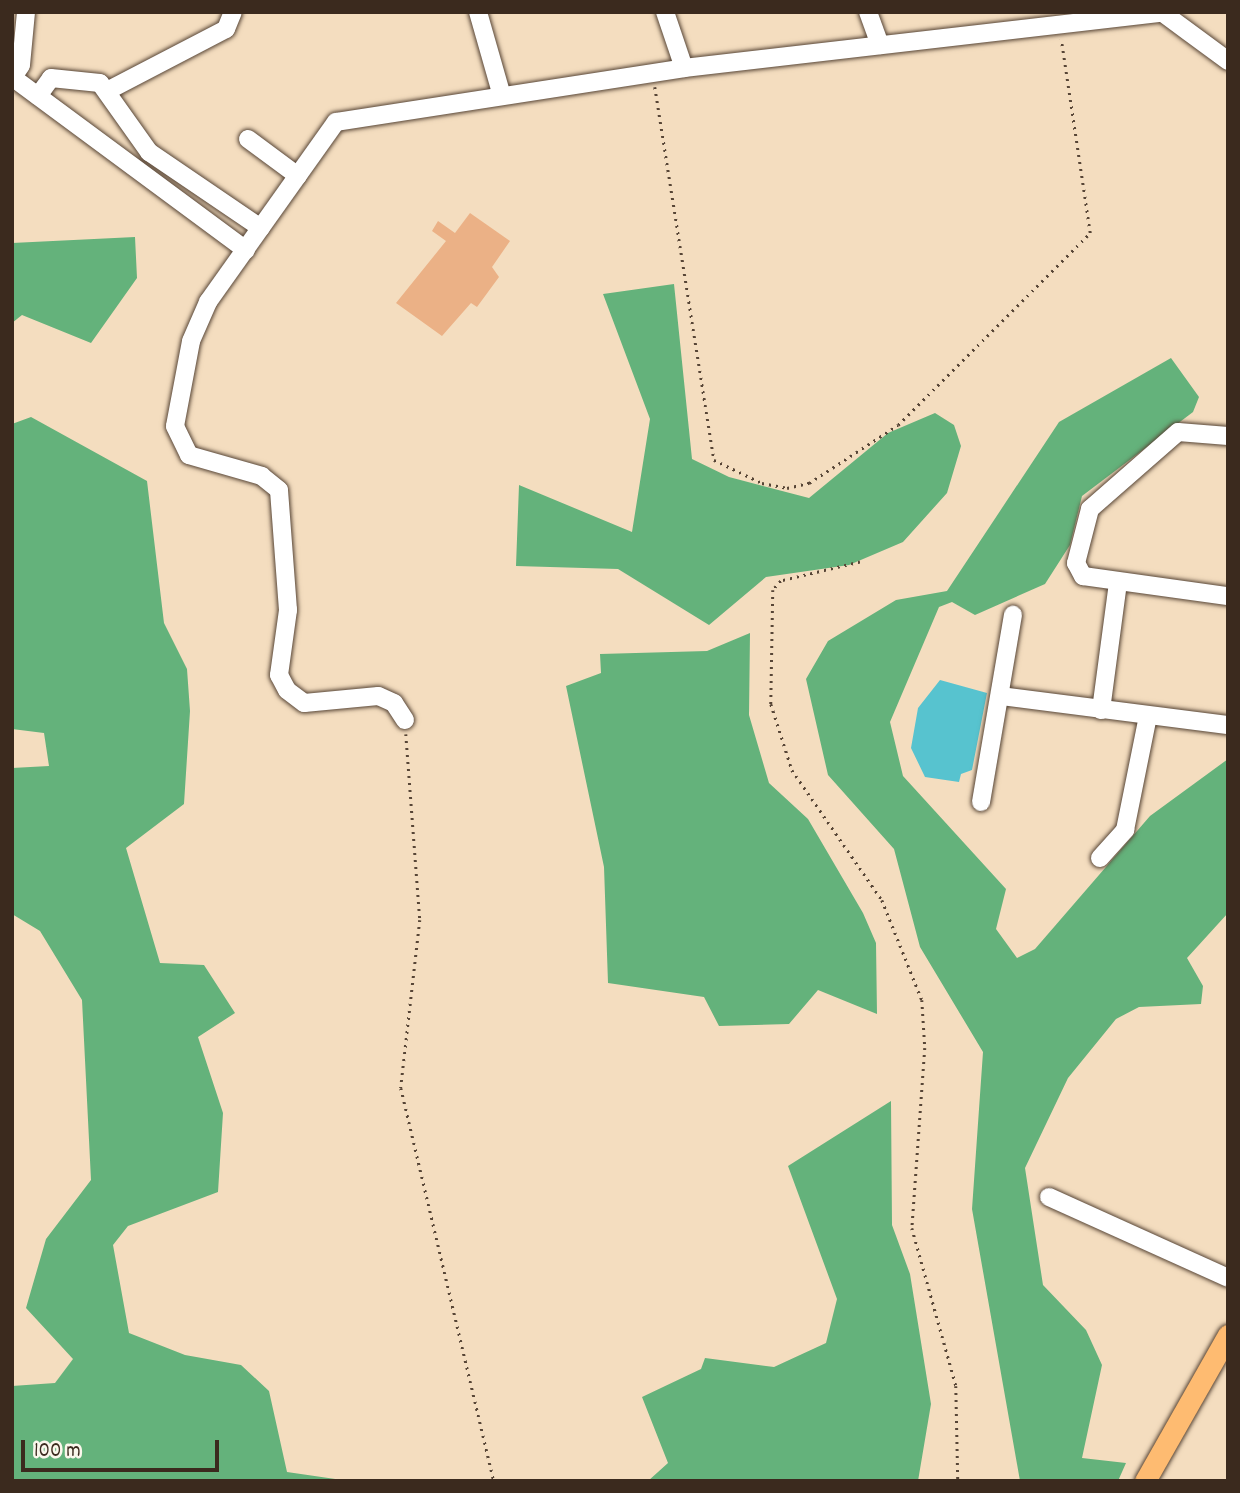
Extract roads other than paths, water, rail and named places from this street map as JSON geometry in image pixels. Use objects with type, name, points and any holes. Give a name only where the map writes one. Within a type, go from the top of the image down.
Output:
[{"type":"main road","points":[[1145,1481],[1228,1335]]},
{"type":"street","points":[[26,12],[21,65],[12,77],[246,250]]},
{"type":"street","points":[[107,91],[226,29],[233,12]]},
{"type":"street","points":[[478,12],[502,96]]},
{"type":"street","points":[[665,12],[684,68]]},
{"type":"street","points":[[867,12],[880,45]]},
{"type":"street","points":[[405,720],[394,702],[377,696],[304,702],[287,690],[279,675],[288,610],[279,490],[261,476],[189,454],[177,438],[191,341],[208,302],[298,176],[345,117],[653,72],[880,45],[1061,19],[1163,13],[1228,61]]},
{"type":"street","points":[[38,96],[51,78],[100,83],[149,152],[261,228]]},
{"type":"street","points":[[248,139],[298,176]]},
{"type":"street","points":[[1228,436],[1183,430],[1090,509],[1076,563],[1083,576],[1228,596]]},
{"type":"street","points":[[1101,710],[1118,582]]},
{"type":"street","points":[[981,802],[1013,615]]},
{"type":"street","points":[[1001,696],[1228,725]]},
{"type":"street","points":[[1100,858],[1125,830],[1148,716]]},
{"type":"street","points":[[1049,1197],[1228,1278]]},
{"type":"water","points":[[940,680],[987,693],[972,770],[961,774],[959,782],[925,777],[911,748],[918,708]]}]
